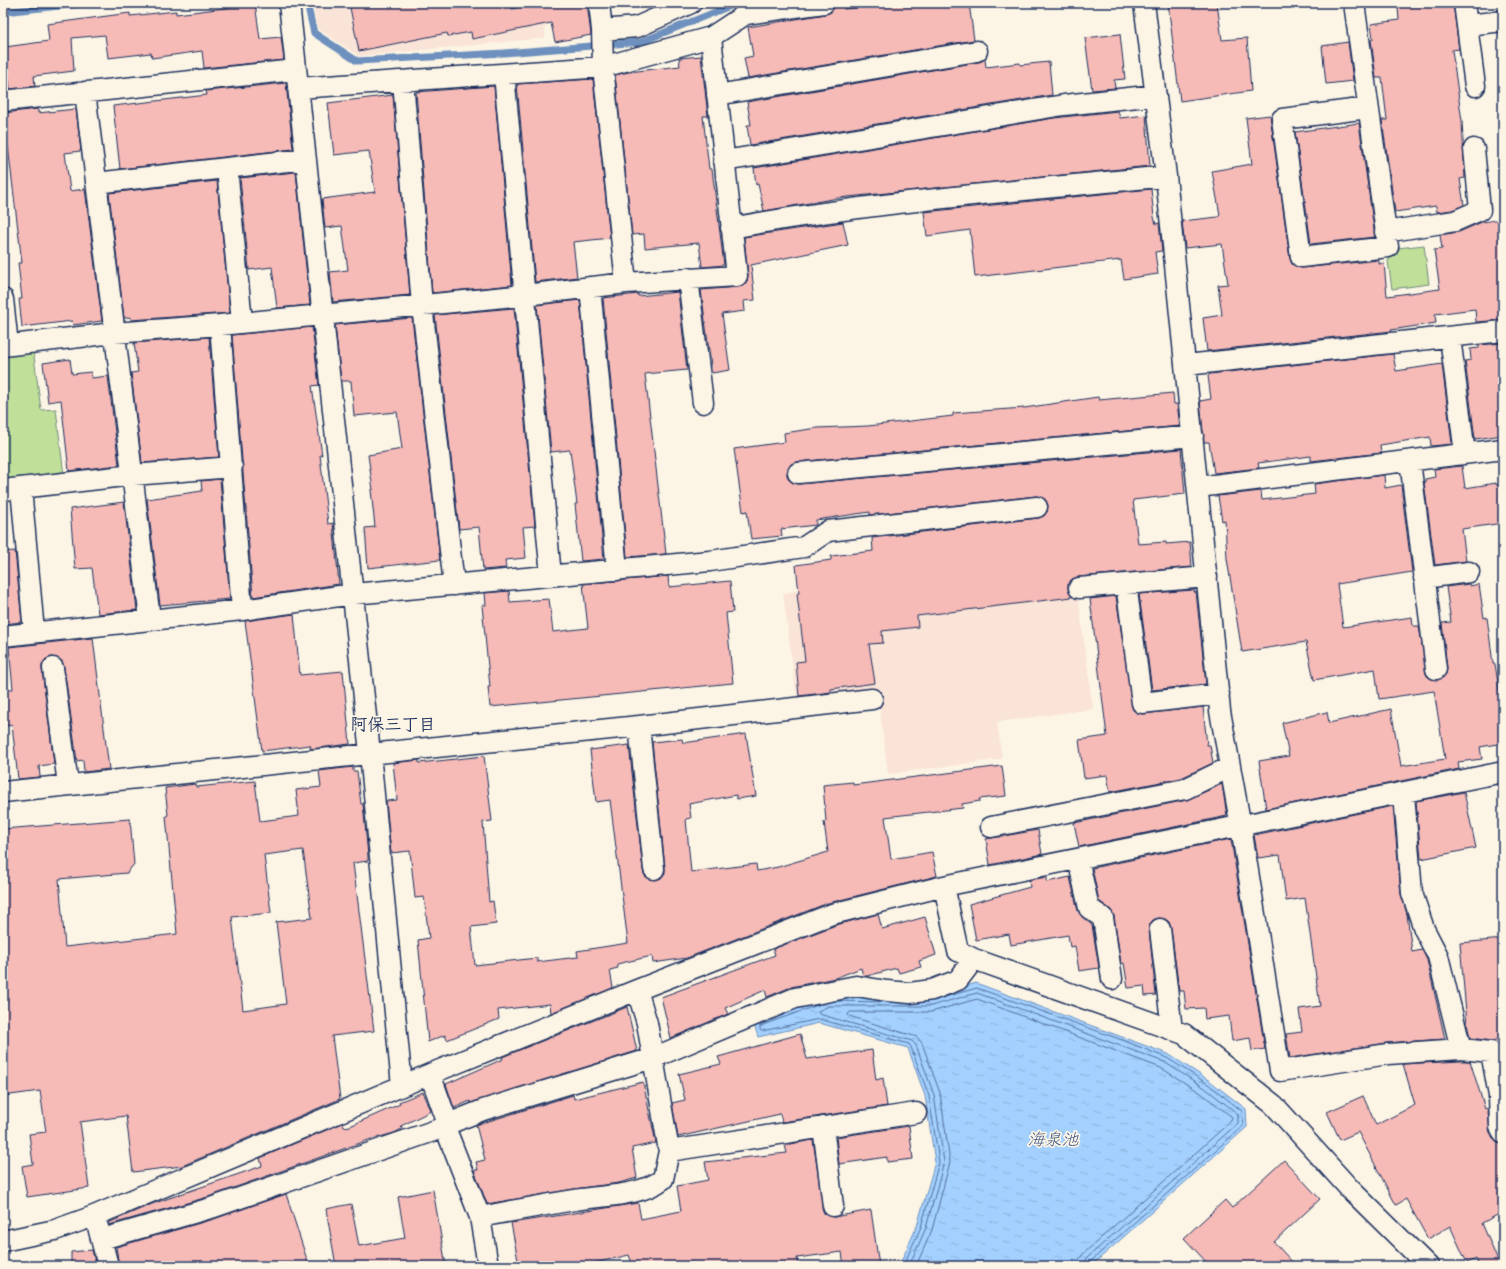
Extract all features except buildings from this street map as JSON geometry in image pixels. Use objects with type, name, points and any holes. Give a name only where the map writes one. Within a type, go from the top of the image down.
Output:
[{"type":"street","points":[[288,3],[370,753],[402,1086]]},
{"type":"street","points":[[599,3],[603,31],[603,64],[626,283]]},
{"type":"street","points":[[603,31],[637,26],[691,3]]},
{"type":"street","points":[[3,101],[84,92],[296,79],[403,81],[504,74],[603,64],[711,37],[746,14],[824,3]]},
{"type":"street","points":[[1144,3],[1166,176],[1219,694],[1280,1071],[1388,1054],[1461,1049],[1491,1052],[1501,1096],[1500,1127],[1503,1133]]},
{"type":"street","points":[[1354,3],[1388,247],[1301,257],[1282,119],[1368,108]]},
{"type":"street","points":[[1464,3],[1475,86]]},
{"type":"street","points":[[1467,25],[1503,20]]},
{"type":"street","points":[[3,299],[5,345],[114,333],[220,325],[525,295],[626,283],[737,276],[711,37]]},
{"type":"street","points":[[717,95],[977,51]]},
{"type":"street","points":[[504,74],[551,576]]},
{"type":"street","points":[[403,81],[422,305],[454,585]]},
{"type":"street","points":[[84,92],[150,619]]},
{"type":"street","points":[[724,161],[1064,105],[1156,95]]},
{"type":"street","points":[[1386,232],[1455,221],[1480,210],[1474,149]]},
{"type":"street","points":[[96,183],[305,159]]},
{"type":"street","points":[[227,168],[242,322]]},
{"type":"street","points":[[731,228],[794,216],[870,206],[1166,176]]},
{"type":"street","points":[[688,278],[703,404]]},
{"type":"street","points":[[590,288],[617,570]]},
{"type":"street","points":[[220,325],[242,610]]},
{"type":"street","points":[[1186,365],[1503,331]]},
{"type":"street","points":[[1450,337],[1465,454]]},
{"type":"street","points":[[798,473],[1193,436]]},
{"type":"street","points":[[1198,487],[1503,450]]},
{"type":"street","points":[[1410,461],[1436,669]]},
{"type":"street","points":[[34,632],[12,488],[133,475],[232,467]]},
{"type":"street","points":[[3,636],[242,610],[353,594],[710,561],[804,546],[828,531],[1037,507]]},
{"type":"street","points":[[1424,578],[1469,572]]},
{"type":"street","points":[[1079,588],[1207,577]]},
{"type":"street","points":[[1126,584],[1142,703],[1219,694]]},
{"type":"street","points":[[53,668],[68,785]]},
{"type":"street","points":[[3,792],[639,726],[872,699]]},
{"type":"street","points":[[639,726],[654,869]]},
{"type":"street","points":[[991,827],[1185,789],[1230,767]]},
{"type":"street","points":[[3,1241],[55,1230],[94,1216],[430,1074],[637,990],[832,914],[944,886],[1404,794],[1503,772]]},
{"type":"street","points":[[1404,794],[1412,893],[1424,929],[1438,956],[1461,1049]]},
{"type":"street","points":[[1078,859],[1089,908],[1103,918],[1112,979]]},
{"type":"street","points":[[944,886],[958,951],[974,959],[1184,1034],[1274,1106],[1350,1188],[1428,1266]]},
{"type":"street","points":[[1160,929],[1172,1030]]},
{"type":"street","points":[[102,1239],[211,1208],[447,1126],[483,1110],[653,1058],[795,998],[819,992],[856,986],[910,993],[932,990],[958,980],[974,959]]},
{"type":"street","points":[[480,1217],[652,1188],[663,1179],[668,1151],[647,1023],[637,990]]},
{"type":"street","points":[[430,1074],[480,1217],[488,1266]]},
{"type":"street","points":[[668,1151],[916,1113]]},
{"type":"street","points":[[823,1127],[833,1206]]},
{"type":"street","points":[[94,1216],[102,1239],[108,1266]]},
{"type":"shaded area","points":[[313,3],[544,3],[545,38],[359,56],[317,28]]},
{"type":"shaded area","points":[[1072,549],[1093,709],[997,722],[1002,759],[888,774],[879,703],[799,714],[783,593]]},
{"type":"green space","points":[[1424,245],[1429,284],[1392,289],[1388,261],[1398,248]]},
{"type":"green space","points":[[33,349],[41,410],[56,409],[64,476],[3,483],[3,353]]},
{"type":"water","name":"海泉池","points":[[976,983],[1168,1054],[1210,1081],[1246,1109],[1247,1127],[1091,1266],[899,1266],[917,1226],[935,1162],[925,1096],[908,1048],[819,1023],[758,1037],[754,1024],[828,997],[930,997]]},
{"type":"waterway","points":[[3,12],[88,3]]},
{"type":"waterway","points":[[307,3],[314,33],[357,61],[504,53],[641,42],[730,6],[730,3]]},
{"type":"district","name":"阿保三丁目","points":[[393,724]]}]
